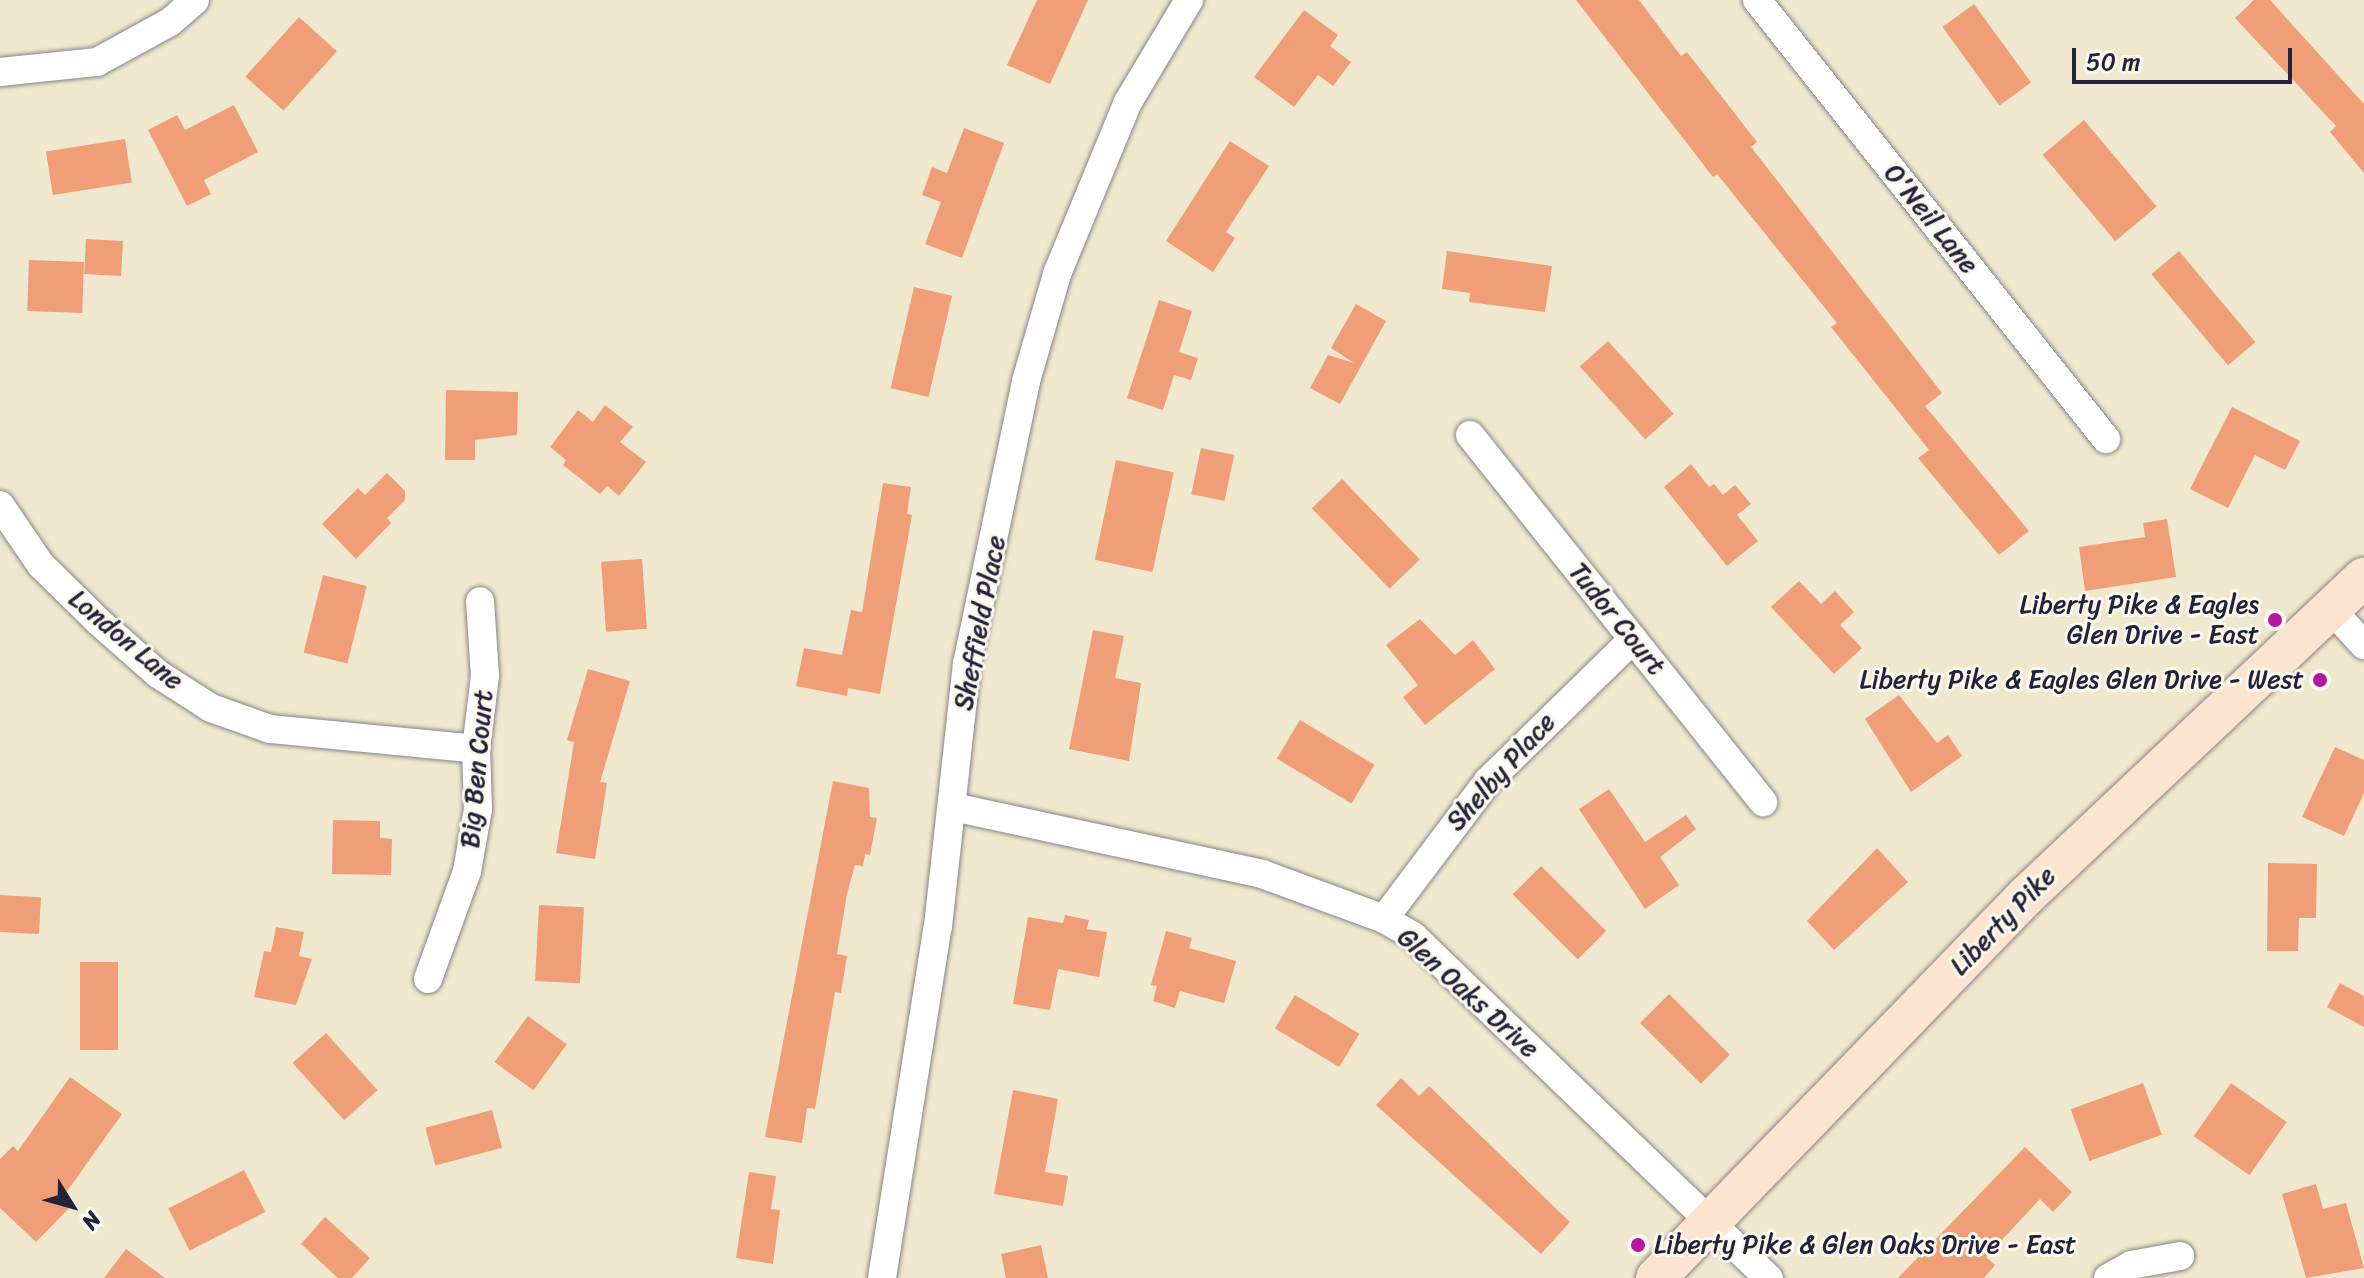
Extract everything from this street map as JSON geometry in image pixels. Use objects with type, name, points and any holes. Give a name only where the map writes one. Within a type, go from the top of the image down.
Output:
[{"type":"street","points":[[0,72],[97,62],[170,22],[195,0]]},
{"type":"street","name":"Sheffield Place","points":[[882,1278],[953,807],[967,664],[1026,381],[1057,274],[1128,102],[1189,0]]},
{"type":"street","name":"O'Neil Lane","points":[[1757,0],[2106,439]]},
{"type":"street","name":"Tudor Court","points":[[1470,435],[1763,802]]},
{"type":"street","name":"London Lane","points":[[0,505],[41,565],[99,622],[158,674],[211,708],[270,729],[476,749]]},
{"type":"street","name":"Liberty Pike","points":[[1656,1278],[2026,896],[2364,578]]},
{"type":"street","name":"Big Ben Court","points":[[428,979],[467,871],[478,809],[476,749],[485,676],[480,601]]},
{"type":"street","points":[[2331,609],[2364,645]]},
{"type":"street","name":"Shelby Place","points":[[1384,919],[1436,843],[1488,781],[1633,639]]},
{"type":"street","name":"Glen Oaks Drive","points":[[953,807],[1262,874],[1384,919],[1413,936],[1769,1278]]},
{"type":"street","points":[[2108,1278],[2131,1265],[2180,1256]]},
{"type":"building","points":[[1037,0],[1088,0],[1050,84],[1007,65]]},
{"type":"building","points":[[1576,0],[1639,0],[1681,56],[1687,52],[1757,142],[1751,147],[1942,393],[1925,406],[2029,531],[1999,555],[1918,458],[1929,450],[1831,327],[1837,323],[1717,174],[1713,177]]},
{"type":"building","points":[[2254,0],[2270,0],[2364,104],[2364,173],[2330,132],[2336,126],[2235,18]]},
{"type":"building","points":[[1974,4],[2031,82],[1999,105],[1942,27]]},
{"type":"building","points":[[1304,10],[1338,35],[1330,46],[1351,62],[1333,86],[1318,75],[1294,107],[1254,77]]},
{"type":"building","points":[[299,17],[337,51],[283,111],[245,76]]},
{"type":"building","points":[[234,105],[258,152],[204,180],[211,194],[187,206],[148,130],[177,115],[185,130]]},
{"type":"building","points":[[2084,120],[2157,207],[2115,241],[2043,155]]},
{"type":"building","points":[[964,128],[1004,143],[962,258],[925,244],[941,202],[922,195],[932,167],[947,173]]},
{"type":"building","points":[[125,139],[132,182],[53,195],[46,152]]},
{"type":"building","points":[[1230,141],[1269,166],[1226,232],[1235,238],[1213,272],[1166,241]]},
{"type":"building","points":[[86,239],[123,241],[121,276],[84,274]]},
{"type":"building","points":[[1447,251],[1552,266],[1545,312],[1469,302],[1470,293],[1442,289]]},
{"type":"building","points":[[2179,251],[2255,342],[2228,365],[2151,274]]},
{"type":"building","points":[[29,260],[84,262],[82,313],[27,311]]},
{"type":"building","points":[[914,287],[952,296],[929,397],[891,388]]},
{"type":"building","points":[[1159,300],[1192,311],[1179,352],[1198,358],[1191,380],[1174,375],[1163,410],[1127,398]]},
{"type":"building","points":[[1356,304],[1386,321],[1340,404],[1310,388],[1328,355],[1354,363],[1331,348]]},
{"type":"building","points":[[1608,341],[1674,414],[1645,439],[1580,366]]},
{"type":"building","points":[[446,390],[518,392],[517,435],[475,440],[475,460],[445,460]]},
{"type":"building","points":[[605,405],[633,427],[620,442],[646,462],[619,496],[607,486],[600,494],[563,465],[566,460],[550,447],[578,410],[593,422]]},
{"type":"building","points":[[2232,407],[2300,441],[2285,470],[2255,455],[2228,508],[2190,489]]},
{"type":"building","points":[[1201,448],[1234,455],[1224,501],[1191,494]]},
{"type":"building","points":[[1116,460],[1174,472],[1153,572],[1095,560]]},
{"type":"building","points":[[1691,464],[1709,487],[1714,484],[1723,495],[1735,485],[1751,504],[1737,515],[1758,541],[1727,566],[1664,487]]},
{"type":"building","points":[[387,473],[405,491],[405,500],[387,518],[391,523],[356,559],[322,524],[358,488],[365,495]]},
{"type":"building","points":[[1342,479],[1420,560],[1390,589],[1312,508]]},
{"type":"building","points":[[883,483],[911,487],[907,514],[912,515],[880,694],[848,688],[847,696],[796,686],[804,648],[842,655],[851,610],[862,612]]},
{"type":"building","points":[[2167,519],[2176,577],[2085,591],[2079,547],[2145,537],[2143,523]]},
{"type":"building","points":[[642,559],[647,629],[606,632],[601,562]]},
{"type":"building","points":[[323,575],[367,586],[347,664],[304,653]]},
{"type":"building","points":[[1799,581],[1821,604],[1835,591],[1854,612],[1840,625],[1862,648],[1834,674],[1771,607]]},
{"type":"building","points":[[1420,619],[1455,655],[1473,640],[1495,669],[1425,725],[1403,697],[1418,685],[1386,645]]},
{"type":"building","points":[[1093,630],[1124,636],[1115,678],[1141,683],[1129,761],[1069,749]]},
{"type":"building","points":[[588,669],[630,681],[600,782],[607,783],[595,859],[556,853],[574,742],[567,740]]},
{"type":"building","points":[[1899,695],[1937,743],[1948,735],[1962,756],[1911,792],[1865,719]]},
{"type":"building","points":[[1300,720],[1375,765],[1351,803],[1277,759]]},
{"type":"building","points":[[2335,747],[2364,760],[2364,793],[2344,836],[2302,817]]},
{"type":"building","points":[[833,781],[869,788],[870,817],[877,818],[870,855],[865,854],[863,866],[855,865],[847,894],[837,954],[847,956],[841,993],[835,992],[815,1109],[807,1108],[802,1143],[765,1137]]},
{"type":"building","points":[[1609,789],[1645,842],[1686,815],[1696,829],[1660,857],[1679,885],[1645,909],[1579,809]]},
{"type":"building","points":[[333,820],[380,821],[380,838],[392,839],[391,875],[332,874]]},
{"type":"building","points":[[1877,848],[1908,882],[1834,950],[1807,921]]},
{"type":"building","points":[[2268,863],[2317,864],[2316,918],[2299,918],[2298,951],[2267,951]]},
{"type":"building","points":[[1541,866],[1606,931],[1578,959],[1513,894]]},
{"type":"building","points":[[0,895],[41,897],[39,934],[0,932]]},
{"type":"building","points":[[539,905],[584,907],[580,983],[535,981]]},
{"type":"building","points":[[1065,915],[1089,920],[1087,929],[1107,932],[1099,977],[1058,969],[1050,1010],[1013,1004],[1028,917],[1063,923]]},
{"type":"building","points":[[276,927],[304,932],[299,956],[312,959],[296,1005],[254,997],[264,951],[271,952]]},
{"type":"building","points":[[1166,931],[1192,938],[1189,948],[1236,961],[1224,1003],[1180,991],[1175,1008],[1153,1001],[1157,986],[1151,985]]},
{"type":"building","points":[[80,962],[118,962],[118,1050],[80,1050]]},
{"type":"building","points":[[2340,983],[2364,996],[2364,1027],[2327,1007]]},
{"type":"building","points":[[1669,994],[1730,1055],[1701,1084],[1640,1023]]},
{"type":"building","points":[[1295,995],[1359,1034],[1339,1067],[1275,1028]]},
{"type":"building","points":[[528,1016],[567,1044],[533,1090],[494,1062]]},
{"type":"building","points":[[326,1033],[378,1090],[344,1120],[293,1063]]},
{"type":"building","points":[[70,1077],[122,1114],[65,1194],[74,1203],[36,1242],[0,1208],[0,1159],[13,1146],[18,1151]]},
{"type":"building","points":[[1401,1078],[1419,1096],[1429,1086],[1570,1222],[1541,1254],[1376,1105]]},
{"type":"building","points":[[2143,1083],[2162,1135],[2089,1161],[2071,1109]]},
{"type":"building","points":[[2231,1083],[2287,1122],[2249,1175],[2194,1136]]},
{"type":"building","points":[[1013,1090],[1058,1099],[1045,1172],[1068,1176],[1063,1206],[994,1194]]},
{"type":"building","points":[[492,1110],[502,1148],[435,1166],[425,1128]]},
{"type":"building","points":[[2025,1147],[2072,1192],[2053,1212],[2040,1199],[1986,1257],[1995,1265],[1984,1278],[1898,1278]]},
{"type":"building","points":[[244,1170],[265,1212],[190,1250],[168,1209]]},
{"type":"building","points":[[749,1172],[776,1176],[771,1209],[780,1210],[773,1264],[736,1258]]},
{"type":"building","points":[[2316,1184],[2323,1209],[2346,1203],[2364,1268],[2306,1278],[2282,1194]]},
{"type":"building","points":[[325,1217],[370,1258],[352,1278],[338,1278],[301,1244]]},
{"type":"building","points":[[1041,1245],[1048,1278],[1006,1278],[1001,1254]]},
{"type":"building","points":[[126,1249],[138,1258],[165,1278],[104,1278]]},
{"type":"place","name":"Liberty Pike & Eagles Glen Drive - East","points":[[2275,620]]},
{"type":"place","name":"Liberty Pike & Eagles Glen Drive - West","points":[[2320,680]]},
{"type":"place","name":"Liberty Pike & Glen Oaks Drive - East","points":[[1638,1245]]}]
